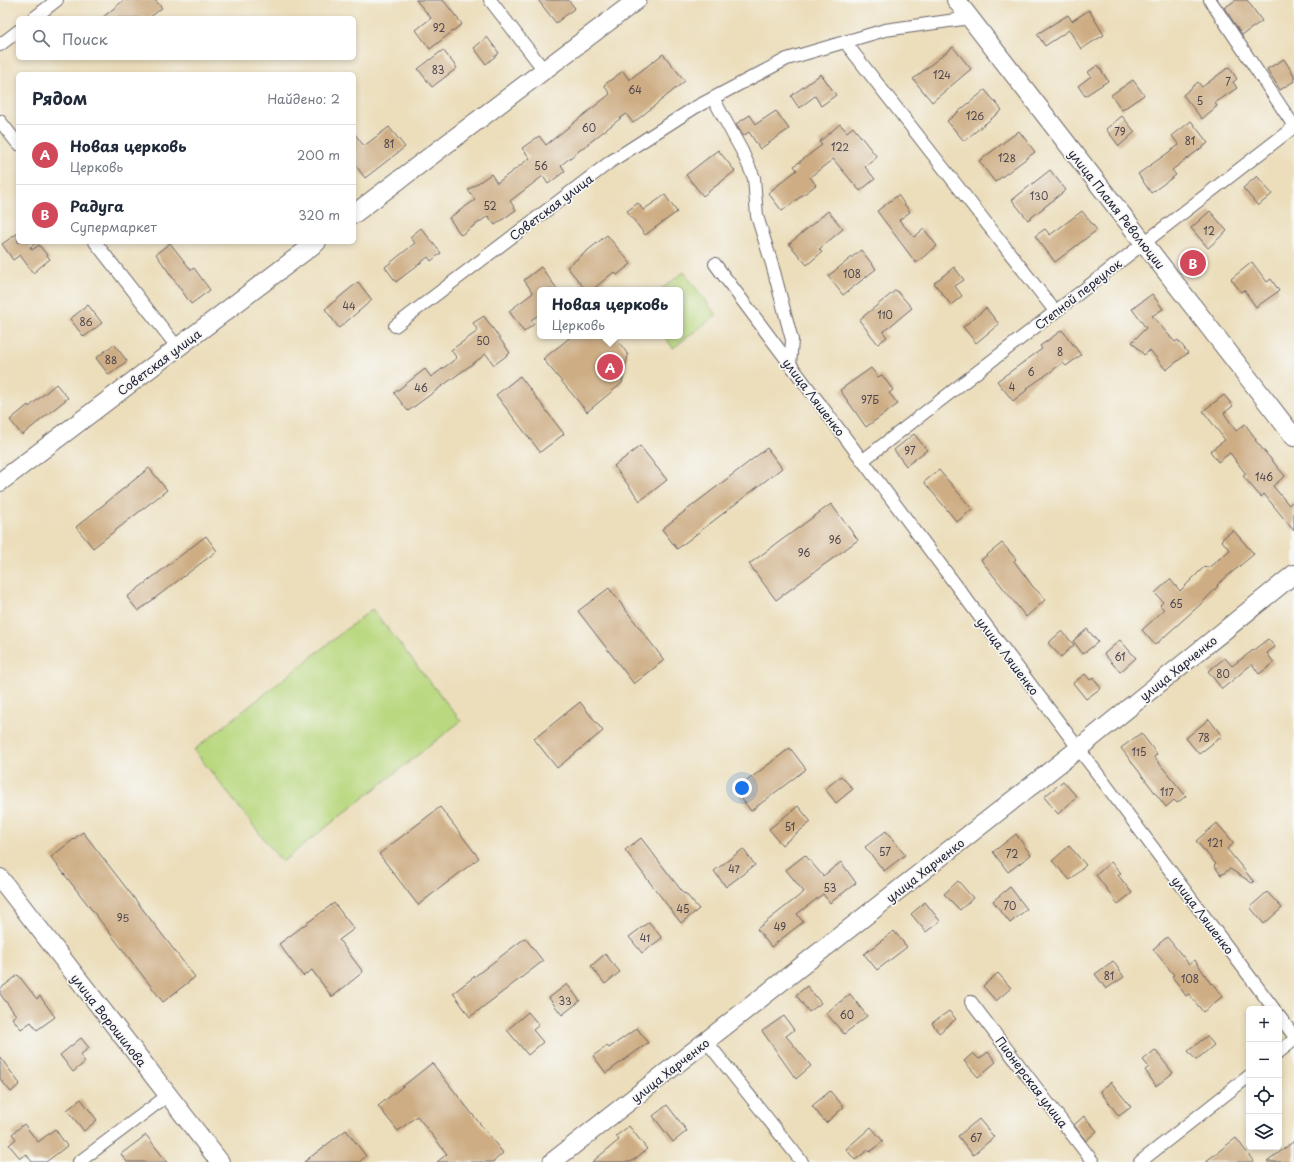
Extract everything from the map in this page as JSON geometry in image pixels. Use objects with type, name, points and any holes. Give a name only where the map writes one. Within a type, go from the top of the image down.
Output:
[{"type":"street","points":[[37,16],[57,0]]},
{"type":"street","points":[[490,0],[544,70]]},
{"type":"street","points":[[356,212],[637,0]]},
{"type":"street","name":"улица Пламя Революции","points":[[956,0],[1294,437]]},
{"type":"street","name":"Степной переулок","points":[[862,461],[1294,126],[1210,0]]},
{"type":"street","points":[[790,365],[792,340],[772,264],[757,216],[754,178],[742,151],[713,98],[787,60],[884,30],[970,18]]},
{"type":"street","points":[[0,45],[16,33]]},
{"type":"street","points":[[845,42],[1055,311]]},
{"type":"street","name":"Советская улица","points":[[395,326],[610,162],[694,108],[713,98]]},
{"type":"street","points":[[0,121],[16,141]]},
{"type":"street","points":[[97,244],[178,348]]},
{"type":"street","name":"Советская улица","points":[[0,482],[314,244]]},
{"type":"street","name":"улица Ляшенко","points":[[715,264],[1272,1006]]},
{"type":"street","name":"улица Харченко","points":[[552,1162],[707,1042],[1078,749],[1294,574]]},
{"type":"street","name":"улица Ворошилова","points":[[0,878],[167,1096],[220,1162]]},
{"type":"street","name":"Пионерская улица","points":[[971,1002],[1093,1162]]},
{"type":"street","points":[[1282,1020],[1294,1036]]},
{"type":"street","points":[[1282,1050],[1294,1040]]},
{"type":"street","points":[[707,1042],[802,1162]]},
{"type":"street","points":[[1140,1162],[1246,1078]]},
{"type":"street","points":[[79,1162],[167,1096]]},
{"type":"green space","points":[[684,272],[716,315],[673,348],[666,339],[683,339],[683,287],[664,287]]},
{"type":"green space","points":[[372,609],[461,721],[282,862],[194,750]]},
{"type":"building","points":[[124,0],[155,0],[162,8],[152,16],[104,16]]},
{"type":"building","points":[[416,0],[443,0],[462,24],[430,49],[416,30],[431,18]]},
{"type":"building","points":[[538,0],[568,0],[575,8],[556,23]]},
{"type":"building","points":[[1236,0],[1247,0],[1262,21],[1242,35],[1224,8]]},
{"type":"building","points":[[1089,10],[1104,35],[1081,49],[1069,30],[1045,46],[1037,34],[1068,15],[1072,21]]},
{"type":"building","points":[[487,37],[499,53],[486,64],[474,48]]},
{"type":"building","points":[[953,47],[971,69],[932,102],[913,79]]},
{"type":"building","points":[[443,50],[457,68],[432,87],[418,69]]},
{"type":"building","points":[[663,54],[685,81],[633,123],[626,114],[561,165],[565,171],[548,184],[543,176],[510,201],[516,210],[495,225],[488,216],[461,235],[449,218],[475,200],[468,190],[491,174],[497,183],[530,158],[522,148],[539,136],[546,145],[610,94],[604,85],[623,71],[629,80]]},
{"type":"building","points":[[1284,59],[1294,75],[1294,81],[1280,90],[1267,69]]},
{"type":"building","points":[[1098,65],[1108,81],[1085,96],[1078,86],[1091,76],[1088,72]]},
{"type":"building","points":[[1229,67],[1237,79],[1233,82],[1237,88],[1215,103],[1217,106],[1202,119],[1183,95],[1198,82],[1202,87]]},
{"type":"building","points":[[821,74],[836,95],[821,106],[815,96],[799,108],[791,96]]},
{"type":"building","points":[[1133,80],[1144,95],[1122,110],[1111,95]]},
{"type":"building","points":[[985,90],[1002,110],[964,141],[947,121]]},
{"type":"building","points":[[776,111],[789,129],[760,149],[749,132],[743,136],[736,124],[750,115],[756,124]]},
{"type":"building","points":[[1122,116],[1135,132],[1119,146],[1106,129]]},
{"type":"building","points":[[1191,121],[1208,143],[1172,170],[1176,175],[1151,193],[1138,174],[1179,145],[1172,136]]},
{"type":"building","points":[[840,124],[847,132],[853,127],[877,157],[865,167],[875,179],[860,191],[833,159],[810,177],[816,185],[782,211],[768,193],[797,170],[794,166],[822,145],[819,142]]},
{"type":"building","points":[[389,127],[405,147],[365,178],[356,166],[356,136],[364,146]]},
{"type":"building","points":[[1019,131],[1035,152],[995,182],[979,161]]},
{"type":"building","points":[[718,150],[735,171],[703,196],[686,175]]},
{"type":"building","points":[[1050,170],[1066,190],[1028,220],[1012,200]]},
{"type":"building","points":[[1257,176],[1272,194],[1258,206],[1243,188]]},
{"type":"building","points":[[665,195],[677,212],[645,235],[627,211],[638,203],[643,210]]},
{"type":"building","points":[[898,195],[910,212],[899,220],[914,237],[924,229],[937,246],[916,263],[877,211]]},
{"type":"building","points":[[828,211],[843,229],[819,249],[822,252],[807,265],[789,244]]},
{"type":"building","points":[[1082,211],[1097,230],[1055,262],[1035,236],[1045,229],[1050,235]]},
{"type":"building","points":[[1210,211],[1227,231],[1208,248],[1191,228]]},
{"type":"building","points":[[421,228],[441,253],[431,261],[428,257],[396,282],[385,267],[415,243],[410,237]]},
{"type":"building","points":[[16,234],[16,244],[35,244],[30,247],[32,250],[39,245],[50,259],[33,273],[20,255],[13,260],[2,244]]},
{"type":"building","points":[[607,235],[631,264],[617,275],[614,272],[596,287],[584,287],[567,267]]},
{"type":"building","points":[[171,244],[191,270],[194,268],[210,290],[191,304],[156,254]]},
{"type":"building","points":[[861,250],[876,269],[843,295],[828,276]]},
{"type":"building","points":[[1252,262],[1267,282],[1271,279],[1279,291],[1256,307],[1244,290],[1241,292],[1231,279]]},
{"type":"building","points":[[541,267],[556,287],[537,287],[537,316],[531,320],[534,324],[524,332],[509,311],[533,293],[524,280]]},
{"type":"building","points":[[954,267],[964,280],[955,286],[962,296],[951,305],[934,283]]},
{"type":"building","points":[[358,282],[372,300],[339,328],[325,309]]},
{"type":"building","points":[[896,290],[912,308],[883,332],[887,337],[878,344],[859,320]]},
{"type":"building","points":[[1152,294],[1163,309],[1152,316],[1175,342],[1178,340],[1188,353],[1166,370],[1150,350],[1144,355],[1132,342],[1146,328],[1132,309]]},
{"type":"building","points":[[88,305],[102,323],[84,337],[70,319]]},
{"type":"building","points":[[986,308],[999,324],[976,343],[963,327]]},
{"type":"building","points":[[484,316],[510,353],[494,365],[486,354],[408,411],[394,393],[425,369],[431,377],[457,358],[451,350],[478,331],[473,323]]},
{"type":"building","points":[[1062,330],[1081,355],[1066,366],[1063,363],[1026,389],[1027,390],[1013,401],[997,381],[1042,349],[1040,346]]},
{"type":"building","points":[[568,339],[617,339],[628,355],[622,383],[587,412],[543,359]]},
{"type":"building","points":[[114,344],[127,361],[109,375],[96,358]]},
{"type":"building","points":[[871,368],[878,377],[882,375],[893,390],[889,393],[898,404],[866,427],[840,390]]},
{"type":"building","points":[[520,376],[564,434],[540,452],[496,395]]},
{"type":"building","points":[[56,384],[68,398],[22,435],[10,420],[28,405],[29,407]]},
{"type":"building","points":[[1224,395],[1233,406],[1224,413],[1236,431],[1245,424],[1256,439],[1255,440],[1285,476],[1273,486],[1289,505],[1294,500],[1294,531],[1264,494],[1261,497],[1243,476],[1246,474],[1230,453],[1218,462],[1210,451],[1225,440],[1203,411]]},
{"type":"building","points":[[914,434],[927,450],[906,466],[894,450]]},
{"type":"building","points":[[640,446],[667,480],[640,501],[614,466]]},
{"type":"building","points":[[767,448],[782,468],[677,549],[662,529]]},
{"type":"building","points":[[149,468],[167,490],[93,548],[76,527]]},
{"type":"building","points":[[939,470],[972,509],[957,522],[924,482]]},
{"type":"building","points":[[831,504],[858,540],[776,600],[749,564]]},
{"type":"building","points":[[1233,530],[1254,554],[1217,585],[1218,586],[1202,603],[1155,645],[1142,630],[1164,610],[1160,605],[1163,602],[1155,593],[1170,579],[1180,591],[1205,566],[1208,568],[1230,550],[1221,540]]},
{"type":"building","points":[[206,536],[217,551],[138,611],[127,597]]},
{"type":"building","points":[[1002,543],[1016,559],[1014,561],[1034,588],[1046,599],[1026,617],[981,560]]},
{"type":"building","points":[[609,588],[664,660],[634,684],[578,611]]},
{"type":"building","points":[[1087,629],[1098,642],[1083,654],[1073,641]]},
{"type":"building","points":[[1062,631],[1074,645],[1061,657],[1048,643]]},
{"type":"building","points":[[1268,639],[1275,647],[1267,653],[1274,663],[1259,674],[1252,664],[1222,689],[1208,671],[1225,658],[1232,666]]},
{"type":"building","points":[[1120,640],[1136,658],[1120,672],[1104,654]]},
{"type":"building","points":[[1085,674],[1090,680],[1093,678],[1101,688],[1086,699],[1073,683]]},
{"type":"building","points":[[580,702],[603,731],[557,768],[534,739]]},
{"type":"building","points":[[1209,719],[1222,736],[1199,754],[1186,738]]},
{"type":"building","points":[[1141,733],[1157,754],[1154,757],[1186,796],[1177,803],[1174,800],[1166,807],[1121,748]]},
{"type":"building","points":[[790,748],[806,769],[751,811],[735,790]]},
{"type":"building","points":[[841,776],[853,789],[836,803],[825,789]]},
{"type":"building","points":[[1063,781],[1077,797],[1058,814],[1044,797]]},
{"type":"building","points":[[798,806],[811,822],[782,845],[769,829]]},
{"type":"building","points":[[440,807],[479,858],[418,905],[379,854]]},
{"type":"building","points":[[1217,823],[1234,843],[1227,849],[1254,882],[1252,883],[1230,869],[1221,875],[1214,866],[1216,864],[1196,841]]},
{"type":"building","points":[[886,831],[905,855],[884,871],[865,847]]},
{"type":"building","points":[[83,832],[195,977],[163,1002],[51,857]]},
{"type":"building","points":[[1016,834],[1031,855],[1008,872],[993,852]]},
{"type":"building","points":[[641,838],[684,894],[685,893],[699,909],[681,923],[625,850]]},
{"type":"building","points":[[1069,846],[1086,865],[1070,880],[1052,861]]},
{"type":"building","points":[[743,849],[755,865],[726,887],[714,871]]},
{"type":"building","points":[[805,855],[823,876],[841,862],[856,883],[830,903],[823,894],[797,914],[803,922],[771,947],[757,929],[804,892],[786,870]]},
{"type":"building","points":[[1111,862],[1121,873],[1118,875],[1132,893],[1118,904],[1096,875]]},
{"type":"building","points":[[958,881],[973,898],[960,910],[944,894]]},
{"type":"building","points":[[1010,887],[1027,909],[1010,923],[993,901]]},
{"type":"building","points":[[1267,892],[1282,908],[1264,924],[1250,907]]},
{"type":"building","points":[[925,902],[940,921],[926,932],[911,914]]},
{"type":"building","points":[[334,903],[354,929],[339,940],[363,972],[332,997],[312,970],[303,976],[279,944]]},
{"type":"building","points":[[649,922],[662,938],[642,953],[629,937]]},
{"type":"building","points":[[894,931],[907,947],[877,970],[864,954]]},
{"type":"building","points":[[1167,937],[1189,964],[1195,960],[1211,984],[1213,983],[1223,996],[1203,1012],[1189,994],[1186,996],[1172,976],[1174,975],[1153,949]]},
{"type":"building","points":[[525,938],[543,961],[470,1017],[453,993]]},
{"type":"building","points":[[605,954],[620,972],[605,984],[591,966]]},
{"type":"building","points":[[1113,961],[1124,977],[1106,989],[1095,974]]},
{"type":"building","points":[[998,973],[1011,988],[996,1001],[983,986]]},
{"type":"building","points":[[18,975],[37,999],[40,996],[55,1017],[37,1030],[31,1022],[21,1029],[12,1018],[16,1015],[0,994],[0,989]]},
{"type":"building","points":[[567,984],[580,1001],[562,1015],[549,998]]},
{"type":"building","points":[[807,986],[821,1003],[809,1012],[796,995]]},
{"type":"building","points":[[850,994],[867,1016],[844,1034],[826,1013]]},
{"type":"building","points":[[949,1011],[956,1019],[939,1033],[932,1023]]},
{"type":"building","points":[[528,1012],[539,1025],[533,1030],[543,1042],[528,1055],[507,1030]]},
{"type":"building","points":[[784,1016],[794,1030],[786,1036],[811,1066],[796,1079],[762,1031]]},
{"type":"building","points":[[637,1028],[648,1043],[606,1073],[593,1056],[607,1046],[609,1048]]},
{"type":"building","points":[[1207,1036],[1214,1045],[1196,1060],[1188,1051]]},
{"type":"building","points":[[81,1038],[89,1048],[80,1055],[85,1062],[73,1072],[60,1055]]},
{"type":"building","points":[[1155,1050],[1173,1073],[1156,1086],[1145,1070],[1149,1067],[1143,1060]]},
{"type":"building","points":[[988,1052],[996,1062],[978,1077],[964,1061],[973,1053],[979,1059]]},
{"type":"building","points":[[0,1057],[20,1084],[11,1092],[0,1079]]},
{"type":"building","points":[[432,1063],[503,1153],[493,1162],[437,1162],[447,1154],[417,1116],[398,1131],[378,1106]]},
{"type":"building","points":[[1111,1082],[1131,1107],[1119,1116],[1100,1091]]},
{"type":"building","points":[[830,1091],[844,1107],[826,1123],[812,1106]]},
{"type":"building","points":[[81,1099],[97,1120],[84,1131],[67,1110]]},
{"type":"building","points":[[667,1105],[687,1131],[673,1142],[653,1116]]},
{"type":"building","points":[[1084,1116],[1097,1131],[1086,1141],[1074,1125]]},
{"type":"building","points":[[979,1119],[994,1137],[973,1155],[958,1136]]},
{"type":"building","points":[[24,1124],[38,1142],[55,1129],[67,1146],[46,1162],[32,1162],[26,1154],[20,1158],[9,1145],[16,1139],[12,1134]]},
{"type":"building","points":[[629,1126],[647,1149],[631,1162],[592,1162],[619,1140],[616,1136]]},
{"type":"building","points":[[871,1127],[883,1141],[870,1152],[868,1150],[855,1160],[846,1149]]},
{"type":"building","points":[[346,1130],[366,1156],[359,1162],[304,1162]]},
{"type":"building","points":[[146,1135],[167,1162],[127,1162],[121,1154]]},
{"type":"building","points":[[1236,1138],[1254,1162],[1205,1162]]},
{"type":"building","points":[[1294,1141],[1294,1162],[1267,1162]]},
{"type":"place","name":"Радуга","points":[[1193,263]]},
{"type":"place","name":"Новая церковь","points":[[610,367]]}]
